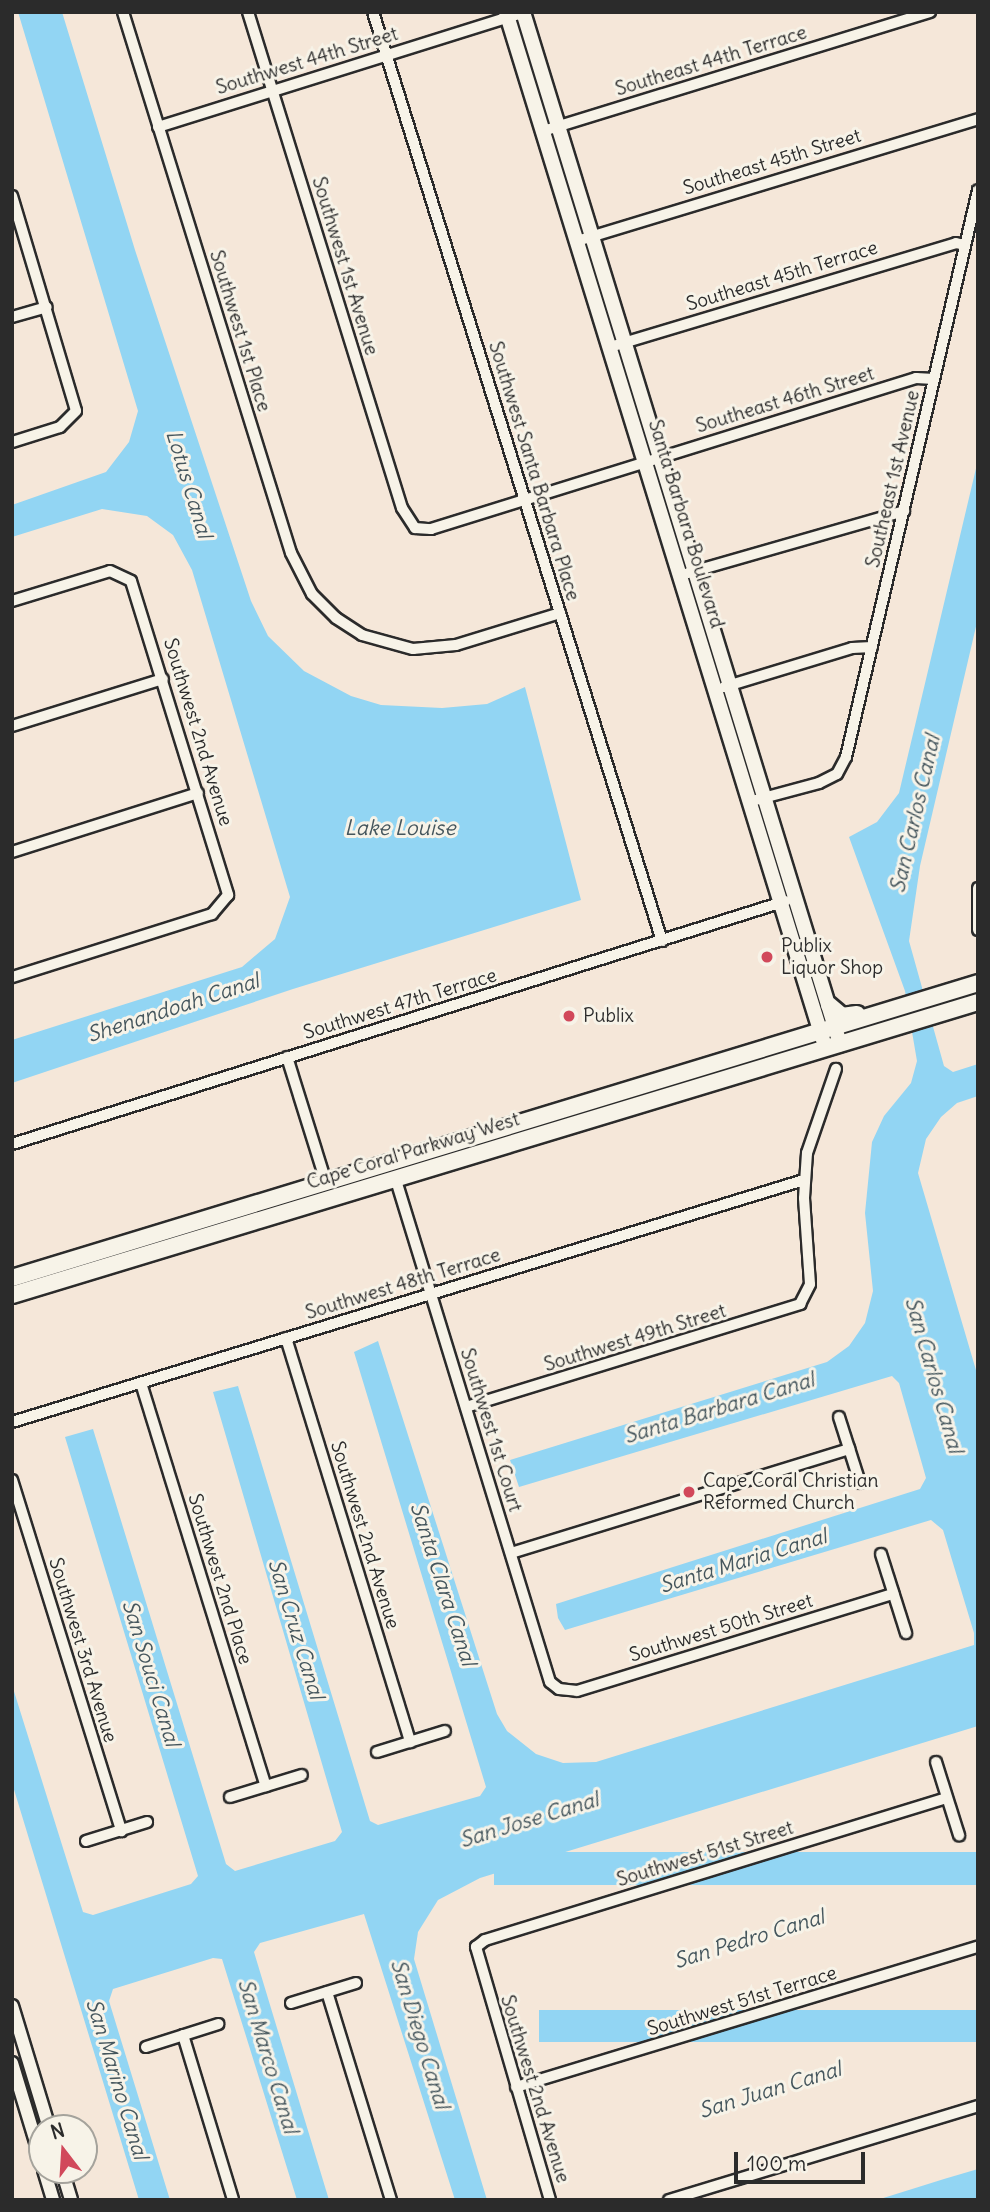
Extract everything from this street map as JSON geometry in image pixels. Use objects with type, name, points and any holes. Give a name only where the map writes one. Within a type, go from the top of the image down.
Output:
[{"type":"main road","name":"Santa Barbara Boulevard","points":[[524,12],[799,897],[829,1005],[828,1029]]},
{"type":"main road","name":"Santa Barbara Boulevard","points":[[507,15],[782,902],[833,1046]]},
{"type":"main road","points":[[829,1005],[838,1014],[848,1016],[975,984]]},
{"type":"main road","name":"Cape Coral Parkway West","points":[[12,1295],[978,1002]]},
{"type":"main road","name":"Cape Coral Parkway West","points":[[12,1278],[828,1029],[902,1003]]},
{"type":"main road","points":[[547,1131],[564,1119],[634,1098],[645,1084]]},
{"type":"main road","points":[[395,1177],[405,1166],[482,1142],[491,1132]]},
{"type":"main road","points":[[230,1230],[243,1217],[319,1193],[326,1182]]},
{"type":"street","name":"Southwest 1st Place","points":[[122,12],[295,564],[319,603],[362,635],[400,648],[446,648],[560,613]]},
{"type":"street","name":"Southwest 1st Avenue","points":[[248,12],[402,508],[415,528]]},
{"type":"street","name":"Southwest Santa Barbara Place","points":[[373,12],[662,941]]},
{"type":"street","name":"Southwest 44th Street","points":[[158,127],[507,15],[524,12]]},
{"type":"street","name":"Southeast 44th Terrace","points":[[543,131],[930,12]]},
{"type":"street","name":"Southeast 45th Street","points":[[578,242],[978,119]]},
{"type":"street","name":"Southeast 1st Avenue","points":[[768,797],[837,774],[846,757],[978,190]]},
{"type":"street","points":[[12,196],[76,402],[72,419],[12,442]]},
{"type":"street","name":"Southeast 45th Terrace","points":[[610,347],[956,243],[965,245]]},
{"type":"street","points":[[12,317],[47,307]]},
{"type":"street","name":"Southeast 46th Street","points":[[415,528],[431,529],[916,378],[934,379]]},
{"type":"street","points":[[681,575],[904,511]]},
{"type":"street","name":"Southwest 2nd Avenue","points":[[12,601],[110,571],[120,572],[135,590],[227,885],[222,907],[12,977]]},
{"type":"street","points":[[717,689],[852,648],[872,647]]},
{"type":"street","points":[[12,726],[163,679]]},
{"type":"street","points":[[12,852],[198,793]]},
{"type":"street","points":[[752,801],[768,797]]},
{"type":"street","points":[[978,888],[978,930]]},
{"type":"street","name":"Southwest 47th Terrace","points":[[12,1144],[799,897]]},
{"type":"street","points":[[287,1057],[326,1182]]},
{"type":"street","points":[[804,1180],[813,1128],[836,1069]]},
{"type":"street","name":"Southwest 1st Court","points":[[395,1177],[551,1682],[559,1689]]},
{"type":"street","name":"Southwest 49th Street","points":[[466,1408],[792,1308],[808,1294],[804,1180]]},
{"type":"street","name":"Southwest 48th Terrace","points":[[12,1422],[804,1180]]},
{"type":"street","name":"Southwest 2nd Avenue","points":[[286,1338],[410,1742]]},
{"type":"street","name":"Southwest 2nd Place","points":[[141,1382],[266,1786]]},
{"type":"street","points":[[839,1417],[860,1483]]},
{"type":"street","points":[[510,1553],[849,1449]]},
{"type":"street","name":"Southwest 3rd Avenue","points":[[12,1480],[121,1830]]},
{"type":"street","points":[[881,1554],[906,1633]]},
{"type":"street","name":"Southwest 50th Street","points":[[559,1689],[576,1691],[894,1594]]},
{"type":"street","points":[[377,1752],[445,1731]]},
{"type":"street","points":[[936,1762],[959,1835]]},
{"type":"street","points":[[230,1797],[302,1775]]},
{"type":"street","name":"Southwest 51st Street","points":[[476,1947],[485,1940],[947,1798]]},
{"type":"street","points":[[86,1841],[147,1822]]},
{"type":"street","name":"Southwest 2nd Avenue","points":[[476,1947],[550,2200]]},
{"type":"street","name":"Southwest 51st Terrace","points":[[516,2087],[978,1947]]},
{"type":"street","points":[[291,2003],[356,1983]]},
{"type":"street","points":[[327,1992],[391,2200]]},
{"type":"street","points":[[12,2006],[45,2114]]},
{"type":"street","points":[[146,2047],[218,2024]]},
{"type":"street","points":[[183,2035],[233,2200]]},
{"type":"street","points":[[12,2063],[28,2116]]},
{"type":"street","points":[[669,2200],[978,2105]]},
{"type":"water","name":"Lake Louise","points":[[18,12],[62,12],[135,250],[251,601],[268,636],[304,671],[351,696],[381,705],[442,708],[487,704],[525,687],[581,900],[293,989],[12,1083],[12,1040],[242,967],[275,939],[290,897],[192,570],[173,535],[147,516],[102,509],[12,537],[12,505],[106,472],[129,442],[138,411]]},
{"type":"water","points":[[978,460],[978,618],[920,866],[909,941],[944,1066],[953,1072],[978,1064],[978,1096],[957,1103],[941,1117],[926,1139],[918,1173],[978,1377],[978,1726],[480,1878],[438,1900],[418,1932],[414,1959],[487,2200],[455,2200],[364,1914],[260,1943],[254,1952],[329,2200],[297,2200],[222,1959],[213,1958],[113,1989],[109,2001],[170,2200],[139,2200],[12,1783],[12,1685],[83,1912],[93,1915],[191,1884],[198,1876],[65,1437],[93,1429],[226,1864],[235,1871],[335,1841],[342,1832],[213,1392],[238,1386],[370,1821],[378,1825],[480,1796],[486,1787],[354,1352],[378,1341],[497,1714],[507,1731],[536,1754],[563,1763],[596,1762],[974,1645],[974,1633],[943,1530],[931,1520],[565,1630],[558,1618],[556,1604],[920,1489],[926,1478],[899,1383],[892,1376],[519,1487],[510,1460],[827,1362],[849,1346],[865,1323],[873,1291],[865,1213],[872,1142],[884,1116],[911,1083],[917,1061],[905,991],[849,837],[877,822],[899,793]]},
{"type":"water","points":[[494,1852],[978,1852],[978,1885],[494,1885]]},
{"type":"water","points":[[539,2010],[978,2010],[978,2042],[539,2042]]},
{"type":"water","points":[[978,2169],[978,2200],[877,2200],[944,2179]]},
{"type":"place","name":"Publix Liquor Shop","points":[[767,957]]},
{"type":"place","name":"Publix","points":[[569,1016]]},
{"type":"place","name":"Cape Coral Christian Reformed Church","points":[[689,1492]]},
{"type":"water label","name":"Lotus Canal","points":[[189,484]]},
{"type":"water label","name":"San Carlos Canal","points":[[915,814]]},
{"type":"water label","name":"Shenandoah Canal","points":[[173,1008]]},
{"type":"water label","name":"San Carlos Canal","points":[[934,1375]]},
{"type":"water label","name":"Santa Barbara Canal","points":[[719,1408]]},
{"type":"water label","name":"Santa Maria Canal","points":[[743,1561]]},
{"type":"water label","name":"Santa Clara Canal","points":[[443,1584]]},
{"type":"water label","name":"San Cruz Canal","points":[[296,1629]]},
{"type":"water label","name":"San Souci Canal","points":[[151,1673]]},
{"type":"water label","name":"San Jose Canal","points":[[529,1820]]},
{"type":"water label","name":"San Pedro Canal","points":[[749,1939]]},
{"type":"water label","name":"San Diego Canal","points":[[420,2034]]},
{"type":"water label","name":"San Marco Canal","points":[[268,2056]]},
{"type":"water label","name":"San Marino Canal","points":[[117,2079]]},
{"type":"water label","name":"San Juan Canal","points":[[770,2090]]}]
